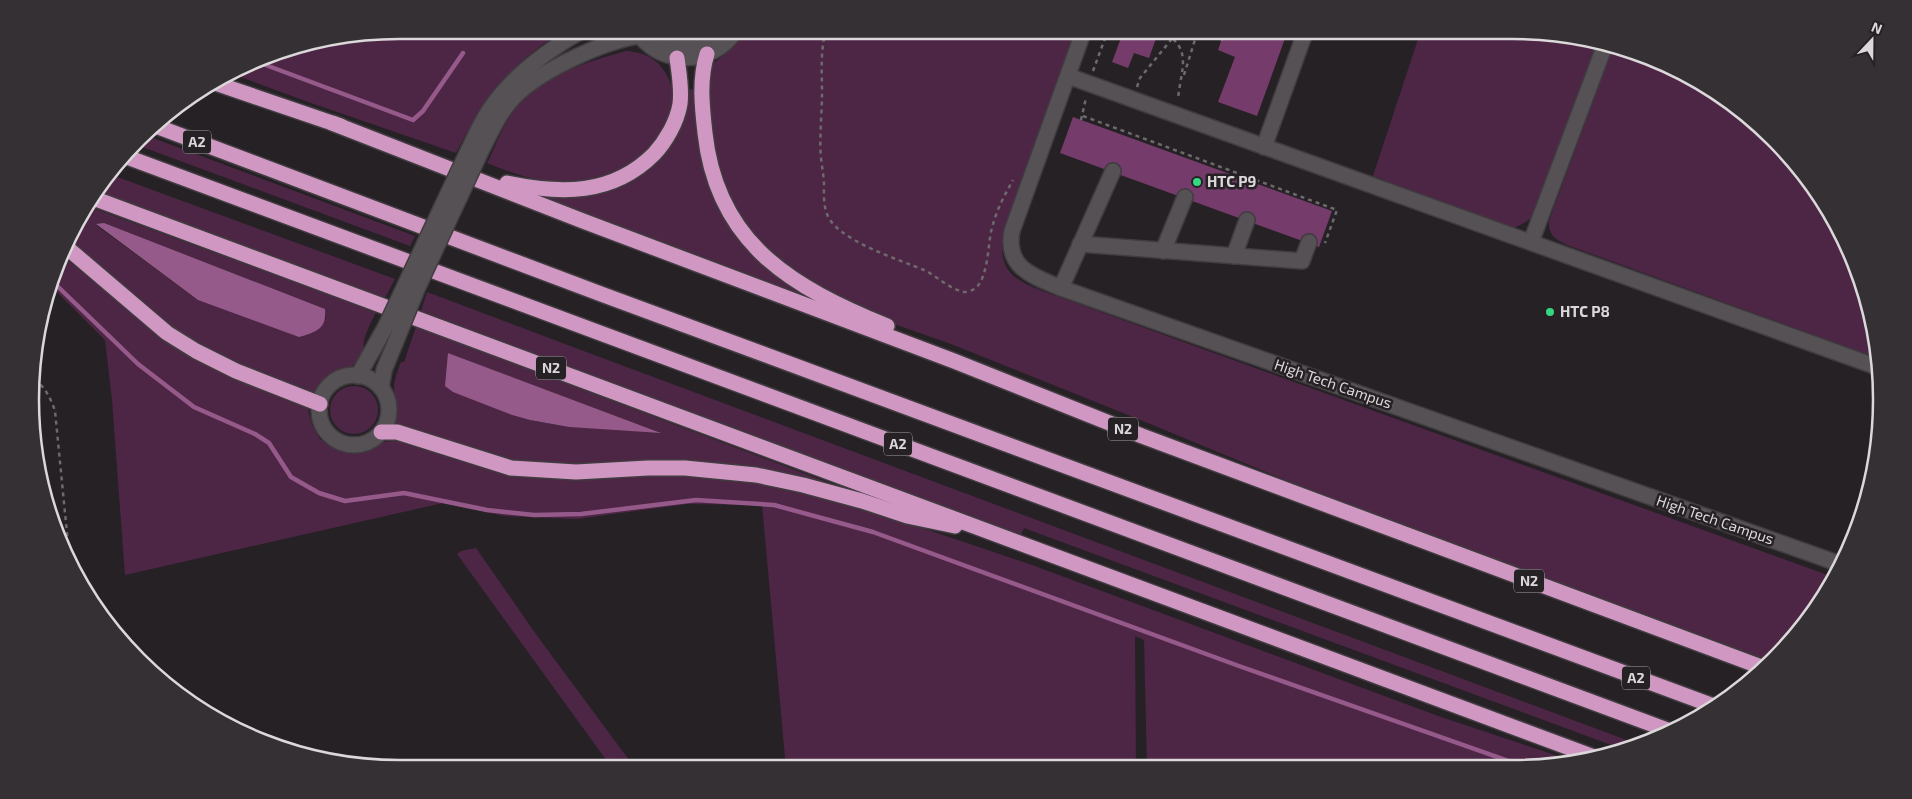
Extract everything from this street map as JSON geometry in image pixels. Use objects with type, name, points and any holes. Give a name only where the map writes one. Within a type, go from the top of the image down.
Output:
[{"type":"highway","name":"N2","points":[[711,41],[704,64],[702,94],[706,148],[718,192],[737,226],[770,262],[794,280],[833,302],[943,349],[954,361]]},
{"type":"highway","name":"N2","points":[[222,85],[500,182],[562,190],[592,188],[629,174],[647,161],[664,143],[680,105],[677,58]]},
{"type":"highway","name":"N2","points":[[332,123],[602,228],[954,361],[1142,436],[1757,665]]},
{"type":"highway","name":"A2","points":[[162,128],[610,298],[1705,704]]},
{"type":"highway","name":"A2","points":[[131,159],[1662,728]]},
{"type":"highway","name":"N2","points":[[99,200],[1583,753]]},
{"type":"highway","points":[[71,251],[167,333],[196,351],[236,371],[320,404]]},
{"type":"highway","name":"N2","points":[[381,432],[397,432],[511,468],[576,472],[685,468],[756,474],[837,494],[907,516],[1009,538]]},
{"type":"street","points":[[381,388],[393,329],[474,151],[485,116],[514,80],[566,39]]},
{"type":"street","points":[[474,151],[502,112],[532,81],[568,60],[621,39]]},
{"type":"street","points":[[644,39],[654,50],[665,56],[677,58],[697,57],[711,41]]},
{"type":"street","points":[[665,39],[692,45],[711,41],[721,46],[728,39]]},
{"type":"street","name":"High Tech Campus","points":[[1081,39],[1010,240],[1010,250],[1018,264],[1026,272],[1061,288],[1834,562]]},
{"type":"street","points":[[1264,146],[1303,39]]},
{"type":"street","points":[[1531,242],[1603,50]]},
{"type":"street","points":[[1068,76],[1871,365]]},
{"type":"street","points":[[1061,288],[1113,171]]},
{"type":"street","points":[[1163,251],[1185,197]]},
{"type":"street","points":[[1234,256],[1247,220]]},
{"type":"street","points":[[1080,244],[1302,262],[1309,242]]},
{"type":"street","points":[[358,376],[393,329]]},
{"type":"street","points":[[358,376],[375,382],[381,388],[388,400],[388,420],[381,432],[371,441],[343,443],[331,436],[327,431],[321,418],[320,404],[326,390],[336,380],[358,376]]},
{"type":"path","points":[[823,39],[821,72],[821,157],[824,198],[827,214],[831,222],[842,231],[885,256],[925,270],[965,292],[972,290],[977,287],[980,281],[997,211],[1014,178]]},
{"type":"path","points":[[1081,120],[1088,84],[1105,39]]},
{"type":"path","points":[[1131,100],[1140,78],[1171,39]]},
{"type":"path","points":[[1175,39],[1180,45],[1183,59],[1183,74],[1176,116]]},
{"type":"path","points":[[1179,93],[1195,39]]},
{"type":"path","points":[[1083,116],[1337,210],[1322,251],[1309,242]]},
{"type":"path","points":[[40,385],[51,400],[55,411],[68,542]]},
{"type":"shaded area","points":[[400,39],[551,39],[531,53],[502,82],[477,116],[456,153],[239,76],[261,66],[306,51],[352,42]]},
{"type":"shaded area","points":[[740,39],[1074,39],[1003,235],[1002,247],[1005,264],[1009,271],[1021,281],[1040,290],[1828,575],[1799,619],[1764,659],[1319,494],[951,344],[877,318],[796,277],[759,246],[730,207],[716,173],[709,120],[709,70]]},
{"type":"shaded area","points":[[1418,39],[1536,40],[1594,48],[1534,216],[1524,223],[1512,229],[1373,176]]},
{"type":"shaded area","points":[[626,51],[637,52],[655,60],[662,68],[671,86],[673,105],[667,123],[656,141],[641,156],[624,169],[606,178],[575,184],[537,179],[487,163],[507,120],[534,91],[562,73],[578,66]]},
{"type":"shaded area","points":[[1611,53],[1651,66],[1693,87],[1732,113],[1768,144],[1799,180],[1825,219],[1846,261],[1861,306],[1870,355],[1567,245],[1553,236],[1549,221]]},
{"type":"shaded area","points":[[689,89],[696,90],[697,120],[705,172],[720,211],[731,228],[743,245],[773,274],[805,295],[831,307],[497,186],[593,194],[622,185],[650,167],[668,146],[681,120]]},
{"type":"shaded area","points":[[151,137],[415,236],[410,246],[142,147]]},
{"type":"shaded area","points":[[116,176],[395,279],[385,298],[103,194]]},
{"type":"shaded area","points":[[94,209],[376,312],[365,337],[363,353],[360,359],[349,368],[325,381],[315,394],[239,365],[199,347],[171,329],[73,247]],"holes":[[[104,223],[325,309],[326,319],[198,300],[96,225]]]},
{"type":"shaded area","points":[[104,223],[325,309],[324,321],[319,329],[299,337],[198,300],[96,224]]},
{"type":"shaded area","points":[[67,260],[163,338],[307,406],[312,425],[320,439],[336,450],[353,454],[369,451],[384,442],[399,440],[453,459],[508,473],[687,473],[801,490],[860,507],[1032,565],[1441,717],[1561,757],[1512,760],[1147,760],[1144,640],[1135,636],[1136,760],[785,760],[762,505],[687,504],[577,519],[504,516],[443,503],[125,575],[112,400],[105,340],[56,291]]},
{"type":"shaded area","points":[[427,292],[1629,741],[1613,746],[1024,528],[1021,535],[421,311]]},
{"type":"shaded area","points":[[416,327],[883,503],[805,479],[511,462],[457,447],[394,424],[396,409],[394,382],[401,362],[404,362]],"holes":[[[448,353],[659,432],[569,427],[512,415],[453,391]]]},
{"type":"shaded area","points":[[448,353],[661,433],[569,427],[512,415],[453,392],[445,386]]},
{"type":"shaded area","points":[[354,386],[363,388],[371,393],[376,401],[378,410],[376,419],[371,427],[363,432],[354,434],[345,432],[337,427],[332,419],[330,410],[332,401],[337,393],[345,388]]},
{"type":"shaded area","points":[[476,548],[538,637],[629,760],[606,760],[457,554],[461,551]]},
{"type":"building","points":[[1121,39],[1156,39],[1149,58],[1134,53],[1128,68],[1112,62]]},
{"type":"building","points":[[1222,39],[1285,39],[1257,116],[1218,102],[1235,57],[1218,50]]},
{"type":"building","name":"HTC P9","points":[[1073,117],[1332,211],[1319,247],[1060,153]]},
{"type":"waterway","points":[[265,65],[413,120],[423,111],[463,53]]},
{"type":"waterway","points":[[57,286],[138,364],[194,407],[255,434],[269,443],[291,477],[319,493],[345,501],[404,493],[487,510],[534,515],[581,514],[696,500],[774,505],[873,532],[1239,666],[1506,760]]},
{"type":"place","name":"HTC P9","points":[[1197,182]]},
{"type":"place","name":"HTC P8","points":[[1550,312]]}]
